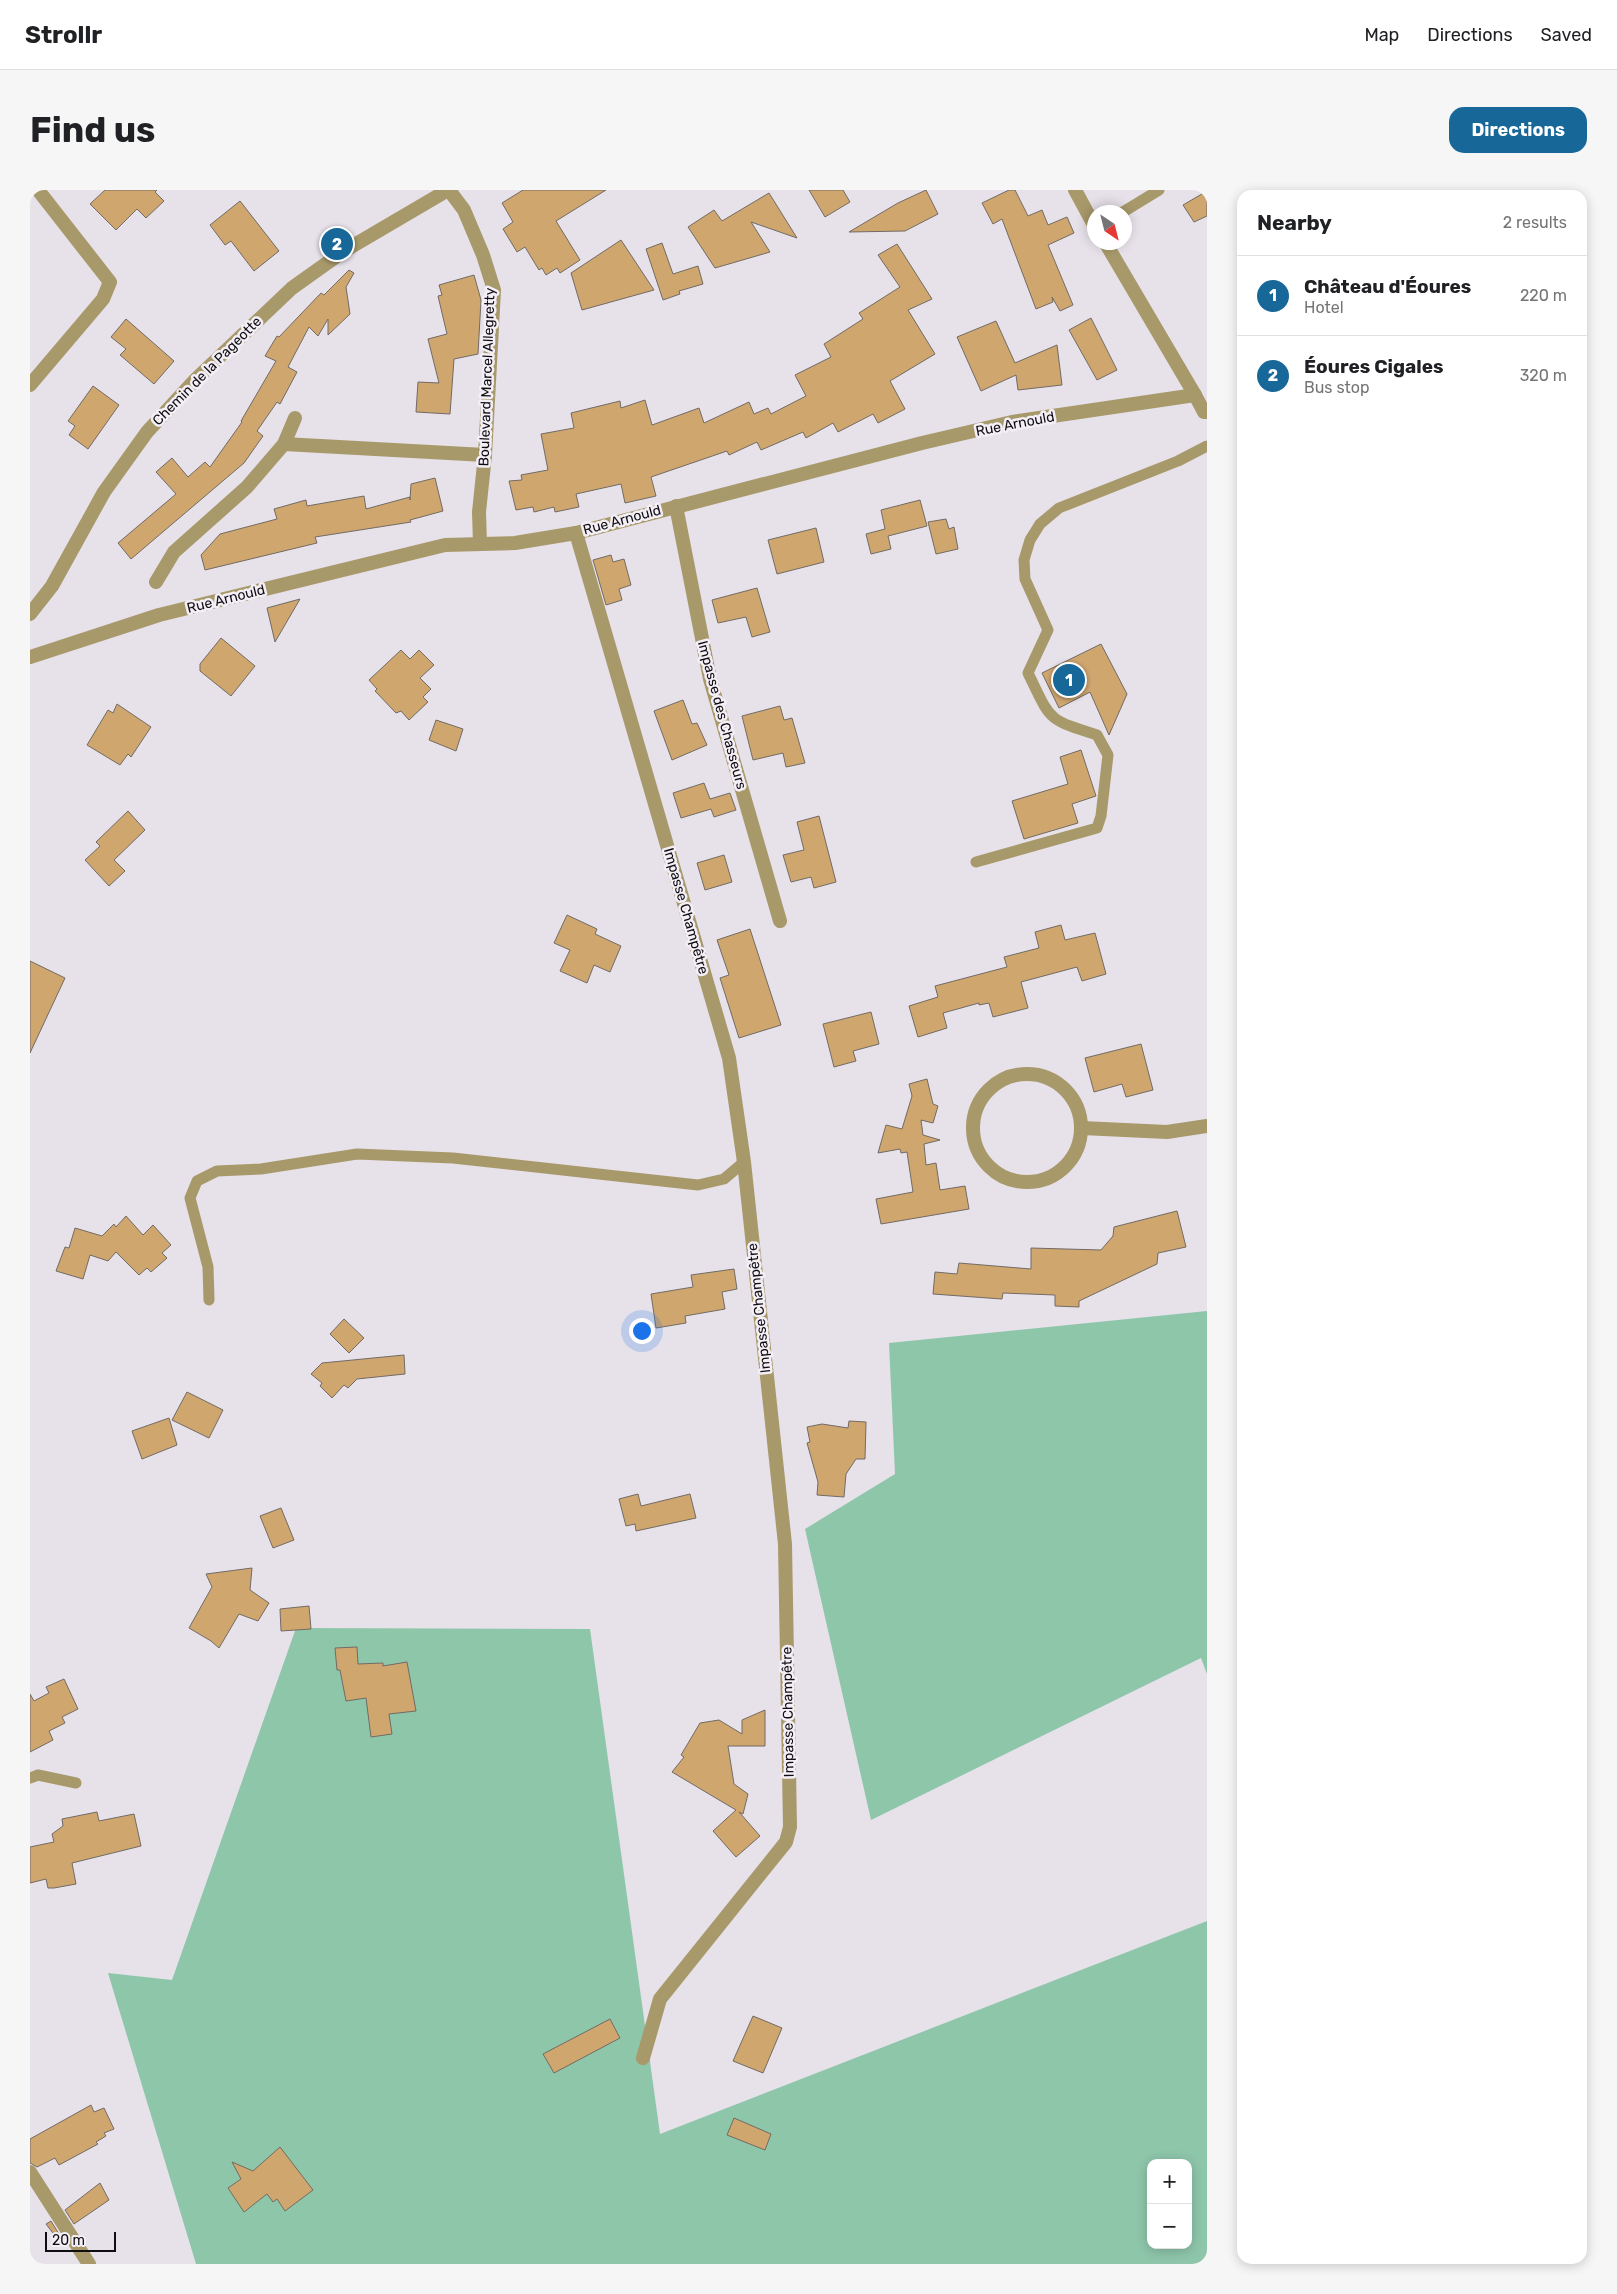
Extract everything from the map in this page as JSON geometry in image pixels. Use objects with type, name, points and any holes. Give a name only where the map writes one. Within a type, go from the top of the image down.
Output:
[{"type":"street","points":[[30,385],[103,299],[110,282],[38,190]]},
{"type":"street","name":"Boulevard Marcel Allegretty","points":[[448,190],[464,210],[483,255],[494,290],[485,455],[479,512],[480,544]]},
{"type":"street","name":"Chemin de la Pageotte","points":[[30,614],[52,586],[104,492],[147,432],[196,379],[292,288],[344,251],[448,190]]},
{"type":"street","points":[[1075,190],[1087,212]]},
{"type":"street","points":[[1110,250],[1206,414]]},
{"type":"street","name":"Rue Arnould","points":[[30,657],[159,616],[445,546],[515,543],[576,533],[1012,422],[1196,395]]},
{"type":"street","points":[[156,582],[174,552],[248,487],[284,444],[295,418]]},
{"type":"street","points":[[284,444],[485,455]]},
{"type":"street","name":"Impasse des Chasseurs","points":[[676,506],[710,679],[780,921]]},
{"type":"street","name":"Impasse Champêtre","points":[[576,533],[729,1058],[744,1162],[785,1544],[790,1827],[786,1842],[660,1999],[643,2058]]},
{"type":"street","points":[[1017,1074],[1037,1074],[1055,1081],[1069,1092],[1079,1109],[1082,1128],[1079,1146],[1069,1163],[1055,1176],[1037,1182],[1018,1182],[1000,1176],[985,1164],[975,1147],[972,1129],[975,1110],[985,1093],[1000,1081],[1017,1074]]},
{"type":"street","points":[[1082,1128],[1167,1132],[1207,1126]]},
{"type":"street","points":[[30,2172],[89,2264]]},
{"type":"lane","points":[[1132,206],[1159,190]]},
{"type":"lane","points":[[976,862],[1097,828],[1102,816],[1108,755],[1097,735],[1060,724],[1048,714],[1028,672],[1048,630],[1025,579],[1024,560],[1030,540],[1040,524],[1058,508],[1178,461],[1207,446]]},
{"type":"lane","points":[[209,1300],[208,1267],[190,1198],[197,1181],[217,1171],[261,1169],[357,1154],[452,1158],[698,1185],[724,1179],[744,1162]]},
{"type":"lane","points":[[30,1778],[38,1775],[76,1783]]},
{"type":"green space","points":[[1207,1311],[1207,1674],[1201,1658],[871,1820],[805,1529],[895,1474],[889,1343]]},
{"type":"green space","points":[[296,1628],[590,1629],[660,2134],[1207,1921],[1207,2264],[196,2264],[108,1973],[172,1980]]},
{"type":"building","points":[[105,190],[157,190],[155,192],[164,201],[146,218],[137,209],[116,230],[90,204]]},
{"type":"building","points":[[523,190],[606,190],[556,221],[580,260],[560,273],[557,268],[546,275],[542,268],[539,270],[525,247],[517,252],[503,229],[513,222],[502,203]]},
{"type":"building","points":[[809,190],[843,190],[850,202],[825,217]]},
{"type":"building","points":[[926,190],[938,214],[905,231],[849,232],[898,203]]},
{"type":"building","points":[[1009,190],[1015,190],[1028,216],[1042,210],[1048,225],[1067,217],[1074,233],[1048,245],[1073,305],[1060,311],[1052,297],[1053,302],[1036,309],[1002,219],[993,224],[982,203]]},
{"type":"building","points":[[1207,191],[1207,216],[1194,222],[1183,205]]},
{"type":"building","points":[[769,193],[797,238],[751,222],[770,252],[715,268],[688,227],[714,210],[722,221]]},
{"type":"building","points":[[240,201],[279,251],[254,271],[231,241],[225,245],[210,225]]},
{"type":"building","points":[[621,240],[654,290],[582,310],[571,273]]},
{"type":"building","points":[[662,243],[673,274],[698,266],[703,284],[679,291],[680,294],[663,300],[646,249]]},
{"type":"building","points":[[897,244],[932,299],[908,310],[935,354],[890,381],[905,409],[878,423],[873,414],[838,432],[833,423],[806,438],[803,432],[761,450],[757,442],[729,455],[727,451],[651,477],[656,496],[625,503],[621,484],[576,494],[579,507],[555,512],[554,507],[534,512],[533,507],[516,510],[509,481],[522,480],[521,475],[548,470],[541,434],[574,428],[571,413],[620,401],[621,408],[645,400],[652,425],[699,408],[704,423],[749,402],[754,414],[768,408],[771,414],[806,396],[795,375],[831,357],[824,344],[863,319],[859,313],[900,287],[878,255]]},
{"type":"building","points":[[349,270],[354,273],[346,287],[350,314],[328,335],[328,319],[318,336],[309,327],[288,367],[297,372],[280,404],[277,402],[257,431],[263,436],[244,463],[131,559],[118,543],[176,494],[156,472],[172,458],[188,477],[205,462],[210,467],[242,422],[276,361],[265,356],[277,336],[279,337],[321,293],[324,295]]},
{"type":"building","points":[[474,275],[481,300],[478,354],[454,359],[450,414],[416,412],[418,382],[439,383],[428,339],[447,334],[438,296],[442,295],[439,285]]},
{"type":"building","points":[[1091,318],[1117,370],[1097,380],[1069,330]]},
{"type":"building","points":[[126,319],[174,361],[154,384],[120,355],[126,349],[111,337]]},
{"type":"building","points":[[996,321],[1015,363],[1057,345],[1062,385],[1018,390],[1016,375],[981,391],[957,337]]},
{"type":"building","points":[[93,386],[119,405],[88,449],[69,435],[75,426],[68,421]]},
{"type":"building","points":[[435,478],[443,511],[410,520],[411,522],[315,537],[317,543],[205,570],[201,555],[220,534],[277,519],[274,509],[306,500],[307,506],[364,496],[366,509],[410,497],[410,500],[411,484]]},
{"type":"building","points":[[920,500],[927,526],[888,536],[891,549],[871,554],[866,534],[885,529],[881,510]]},
{"type":"building","points":[[946,519],[949,529],[954,527],[958,549],[936,554],[928,522]]},
{"type":"building","points":[[816,528],[824,562],[777,574],[768,540]]},
{"type":"building","points":[[611,555],[613,562],[624,559],[631,585],[619,589],[622,600],[606,605],[593,560]]},
{"type":"building","points":[[757,588],[770,632],[752,637],[746,617],[718,623],[712,600]]},
{"type":"building","points":[[300,599],[275,642],[267,608]]},
{"type":"building","points":[[221,638],[255,666],[231,696],[200,671],[200,664]]},
{"type":"building","points":[[1101,644],[1127,694],[1109,735],[1090,692],[1059,708],[1042,673]]},
{"type":"building","points":[[401,650],[410,659],[419,650],[434,665],[420,678],[431,689],[423,697],[428,702],[409,720],[401,711],[396,713],[375,691],[377,689],[369,680]]},
{"type":"building","points":[[683,700],[692,724],[697,723],[707,745],[672,760],[654,711]]},
{"type":"building","points":[[117,704],[151,727],[131,757],[128,754],[120,765],[87,745],[108,710],[113,713]]},
{"type":"building","points":[[780,706],[784,720],[792,718],[805,763],[786,767],[783,753],[753,760],[742,716]]},
{"type":"building","points":[[436,720],[463,729],[456,751],[429,740]]},
{"type":"building","points":[[1081,750],[1096,796],[1072,804],[1078,823],[1024,839],[1012,801],[1068,784],[1060,757]]},
{"type":"building","points":[[704,783],[710,799],[730,793],[736,810],[714,817],[711,809],[681,818],[673,793]]},
{"type":"building","points":[[128,811],[145,830],[114,860],[125,871],[109,886],[85,860],[100,846],[96,842]]},
{"type":"building","points":[[819,816],[836,882],[814,888],[811,877],[791,882],[783,855],[804,850],[797,822]]},
{"type":"building","points":[[724,855],[732,882],[705,890],[697,863]]},
{"type":"building","points":[[567,915],[597,929],[595,934],[621,946],[610,972],[594,965],[587,983],[560,971],[570,950],[554,943]]},
{"type":"building","points":[[1061,925],[1065,940],[1095,933],[1106,974],[1082,981],[1077,967],[1021,982],[1028,1008],[993,1017],[989,1003],[979,1005],[979,1003],[943,1013],[947,1028],[918,1037],[909,1006],[938,997],[935,986],[1007,967],[1004,957],[1039,948],[1035,932]]},
{"type":"building","points":[[750,929],[781,1025],[739,1038],[720,978],[729,975],[717,940]]},
{"type":"building","points":[[30,961],[65,978],[30,1053]]},
{"type":"building","points":[[871,1012],[879,1044],[853,1051],[856,1061],[834,1067],[823,1024]]},
{"type":"building","points":[[1141,1044],[1153,1090],[1126,1097],[1122,1084],[1094,1092],[1085,1058]]},
{"type":"building","points":[[927,1079],[933,1104],[938,1106],[933,1123],[921,1120],[923,1135],[940,1140],[924,1144],[926,1165],[936,1163],[940,1190],[965,1186],[969,1209],[881,1224],[876,1199],[913,1192],[907,1152],[901,1153],[900,1149],[878,1153],[886,1125],[902,1129],[912,1096],[909,1084]]},
{"type":"building","points":[[1177,1211],[1186,1247],[1158,1253],[1157,1264],[1079,1301],[1079,1307],[1055,1306],[1055,1295],[1003,1293],[1002,1299],[933,1294],[935,1272],[957,1274],[959,1263],[1031,1269],[1031,1248],[1101,1250],[1113,1236],[1114,1227]]},
{"type":"building","points":[[126,1216],[143,1235],[153,1225],[171,1245],[162,1253],[167,1258],[151,1272],[147,1268],[139,1275],[116,1252],[108,1261],[90,1255],[83,1279],[56,1271],[65,1247],[69,1248],[75,1228],[102,1236],[114,1224],[116,1227]]},
{"type":"building","points":[[734,1269],[737,1289],[722,1292],[725,1309],[685,1316],[686,1323],[656,1328],[651,1294],[693,1287],[691,1275]]},
{"type":"building","points":[[344,1319],[364,1338],[349,1353],[330,1334]]},
{"type":"building","points":[[404,1355],[405,1374],[357,1379],[348,1388],[344,1385],[332,1398],[320,1386],[322,1383],[311,1374],[322,1363]]},
{"type":"building","points":[[187,1392],[223,1410],[209,1438],[172,1420]]},
{"type":"building","points":[[169,1418],[177,1445],[142,1459],[132,1431]]},
{"type":"building","points":[[849,1421],[866,1422],[865,1459],[856,1459],[846,1474],[844,1497],[817,1495],[818,1482],[807,1443],[810,1442],[807,1427],[822,1424],[848,1428]]},
{"type":"building","points":[[638,1494],[641,1506],[690,1494],[696,1518],[636,1531],[635,1524],[626,1526],[619,1499]]},
{"type":"building","points":[[281,1508],[294,1540],[273,1548],[260,1516]]},
{"type":"building","points":[[252,1568],[250,1590],[269,1603],[258,1621],[239,1614],[219,1648],[189,1628],[212,1587],[206,1574]]},
{"type":"building","points":[[309,1606],[311,1629],[281,1631],[280,1609]]},
{"type":"building","points":[[357,1647],[358,1664],[383,1663],[383,1666],[407,1662],[416,1711],[389,1714],[392,1734],[371,1737],[366,1698],[346,1701],[340,1670],[337,1670],[335,1648]]},
{"type":"building","points":[[64,1679],[78,1709],[62,1717],[65,1723],[49,1731],[53,1740],[30,1752],[30,1694],[34,1701],[49,1693],[46,1687]]},
{"type":"building","points":[[765,1710],[765,1746],[728,1746],[734,1784],[748,1794],[743,1814],[739,1812],[760,1836],[736,1857],[713,1831],[736,1810],[672,1772],[684,1757],[681,1755],[700,1723],[719,1720],[742,1734],[742,1720]]},
{"type":"building","points":[[97,1812],[99,1821],[134,1814],[141,1846],[72,1863],[76,1884],[48,1888],[46,1879],[30,1883],[30,1847],[54,1842],[52,1834],[63,1826],[62,1819]]},
{"type":"building","points":[[753,2016],[782,2028],[763,2073],[733,2061]]},
{"type":"building","points":[[610,2019],[620,2038],[554,2073],[543,2054]]},
{"type":"building","points":[[91,2105],[94,2112],[104,2108],[114,2129],[104,2133],[106,2136],[96,2142],[98,2144],[59,2165],[55,2158],[37,2167],[30,2163],[30,2139]]},
{"type":"building","points":[[734,2118],[771,2134],[765,2150],[727,2135]]},
{"type":"building","points":[[280,2147],[313,2190],[285,2211],[277,2199],[273,2202],[267,2194],[244,2212],[228,2188],[241,2179],[232,2162],[253,2171]]},
{"type":"building","points":[[100,2183],[109,2200],[74,2224],[65,2210]]},
{"type":"building","points":[[51,2221],[59,2234],[56,2237],[46,2224]]},
{"type":"place","name":"Éoures Cigales","points":[[337,244]]},
{"type":"place","name":"Château d'Éoures","points":[[1069,680]]}]
